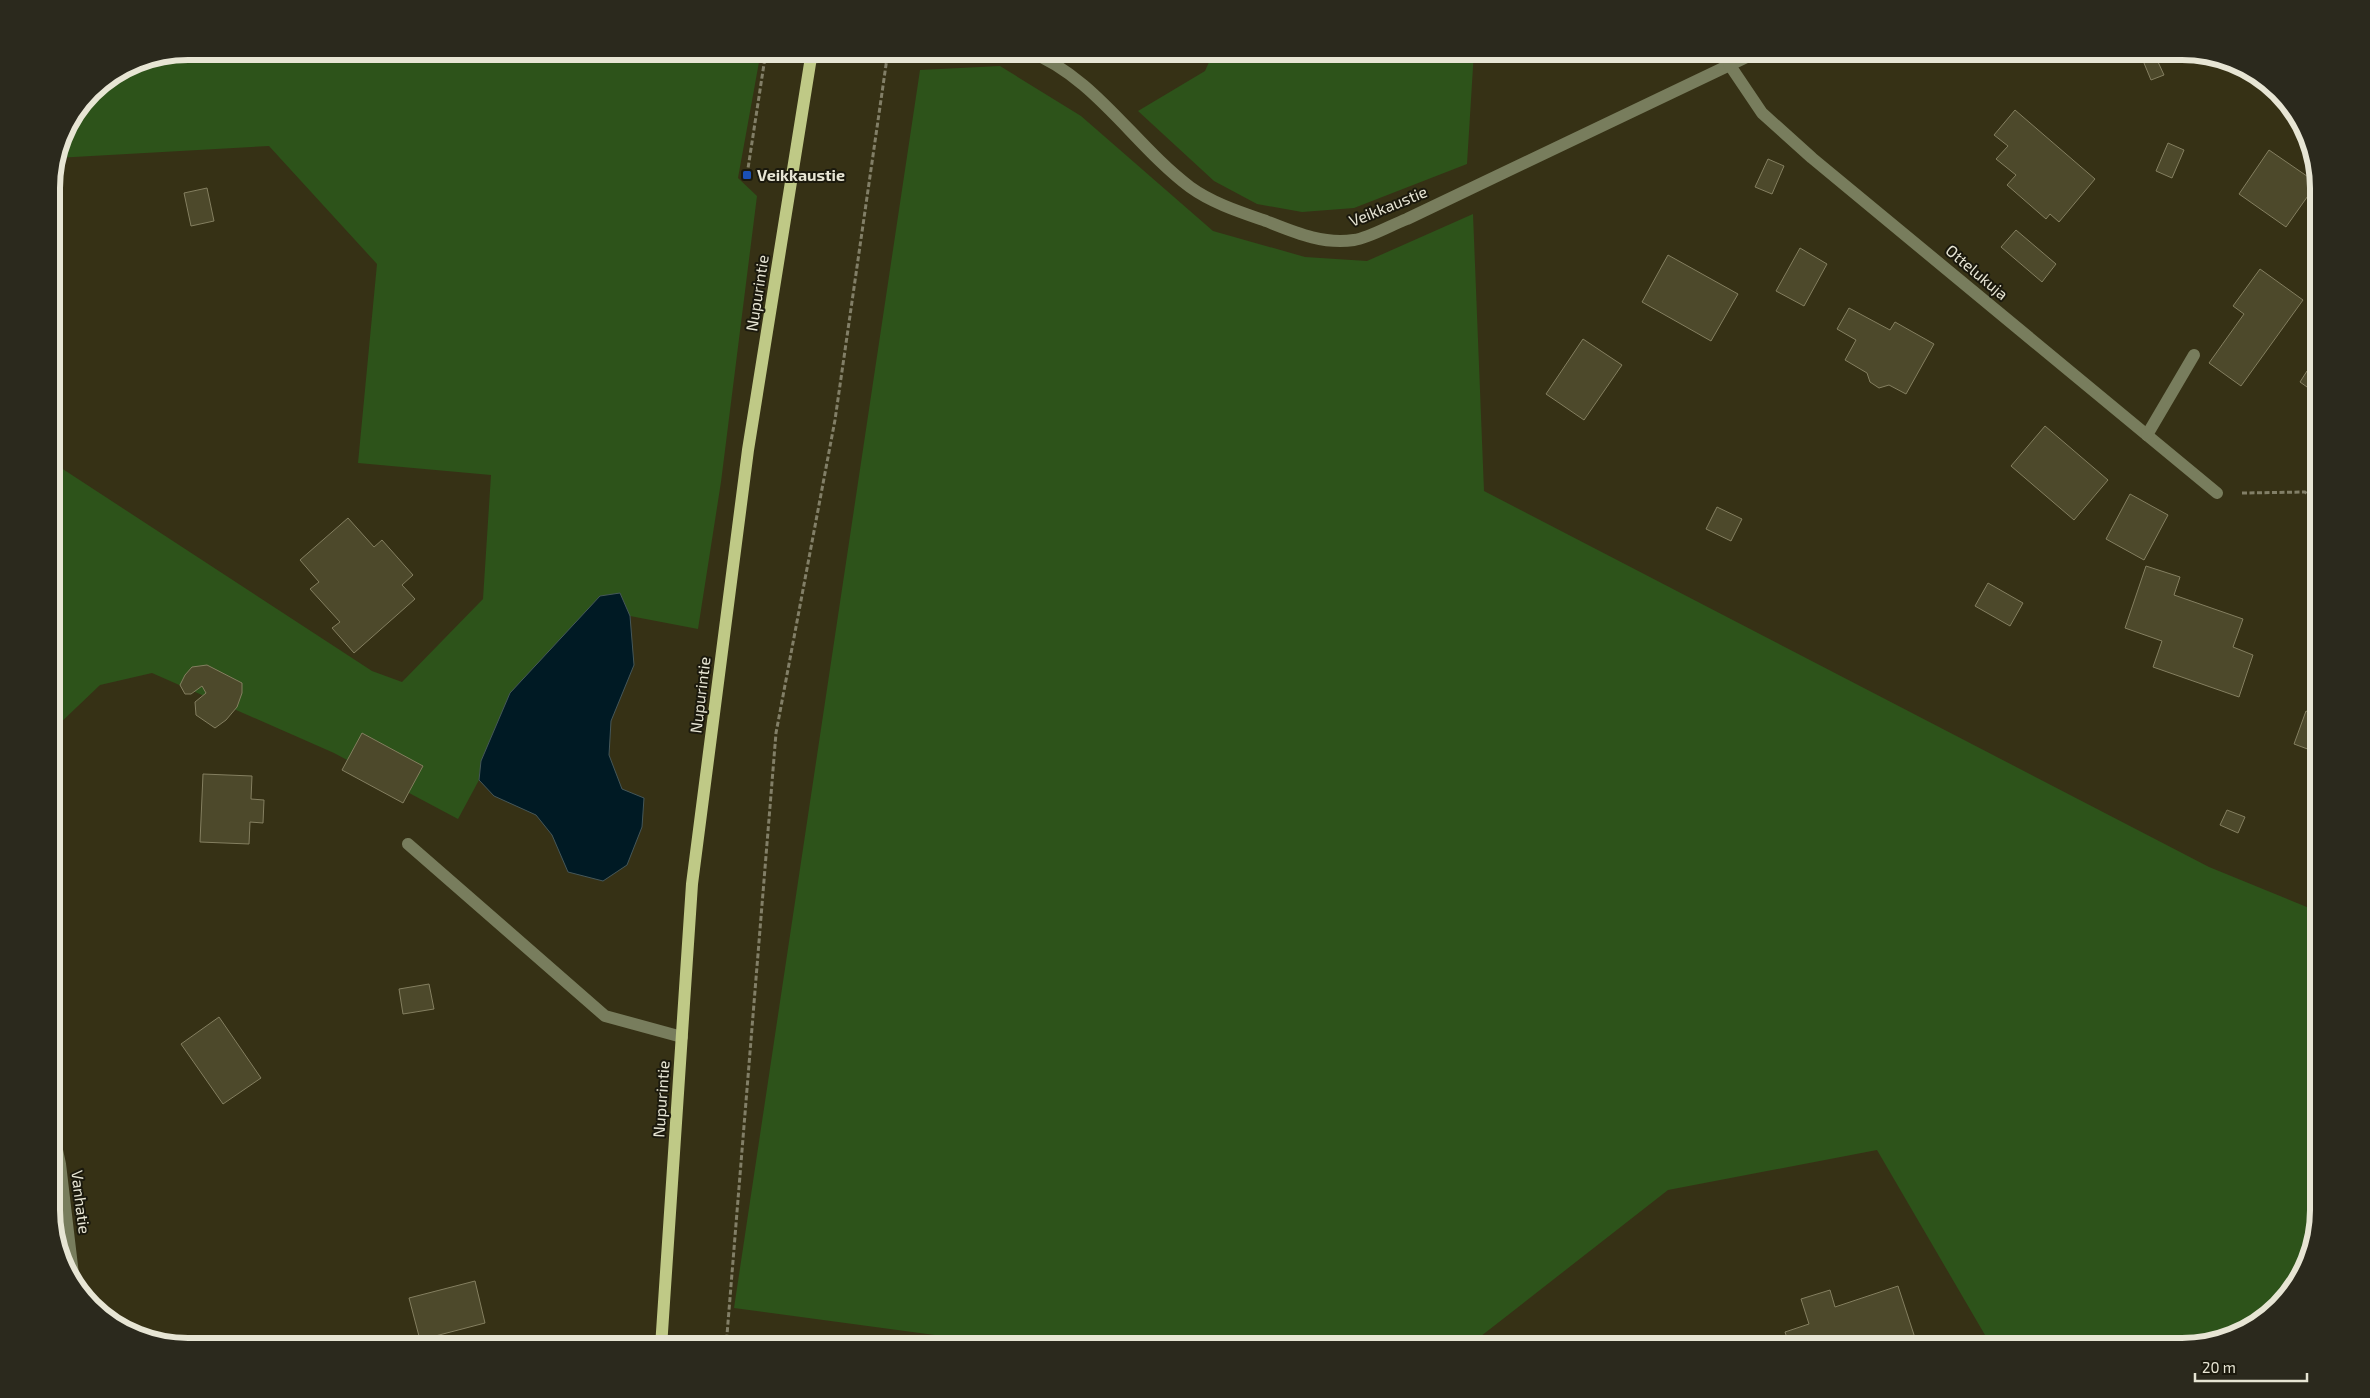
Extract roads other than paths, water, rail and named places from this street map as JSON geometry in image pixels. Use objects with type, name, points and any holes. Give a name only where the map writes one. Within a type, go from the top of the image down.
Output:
[{"type":"main road","name":"Nupurintie","points":[[662,1338],[692,884],[748,450],[810,60]]},
{"type":"street","name":"Veikkaustie","points":[[1047,60],[1093,94],[1153,154],[1191,187],[1230,208],[1315,239],[1354,240],[1407,219],[1738,60]]},
{"type":"street","points":[[1729,64],[1730,60]]},
{"type":"street","name":"Ottelukuja","points":[[1729,64],[1762,113],[1812,158],[2217,493]]},
{"type":"street","points":[[2147,435],[2194,355]]},
{"type":"street","points":[[408,844],[605,1016],[682,1037]]},
{"type":"street","name":"Vanhatie","points":[[60,1164],[72,1262]]},
{"type":"water","points":[[620,593],[630,616],[634,665],[611,721],[609,755],[622,789],[644,798],[642,827],[627,865],[603,881],[568,872],[552,835],[536,815],[494,796],[479,780],[481,761],[510,693],[600,596]]},
{"type":"place","name":"Veikkaustie","points":[[747,175]]}]
